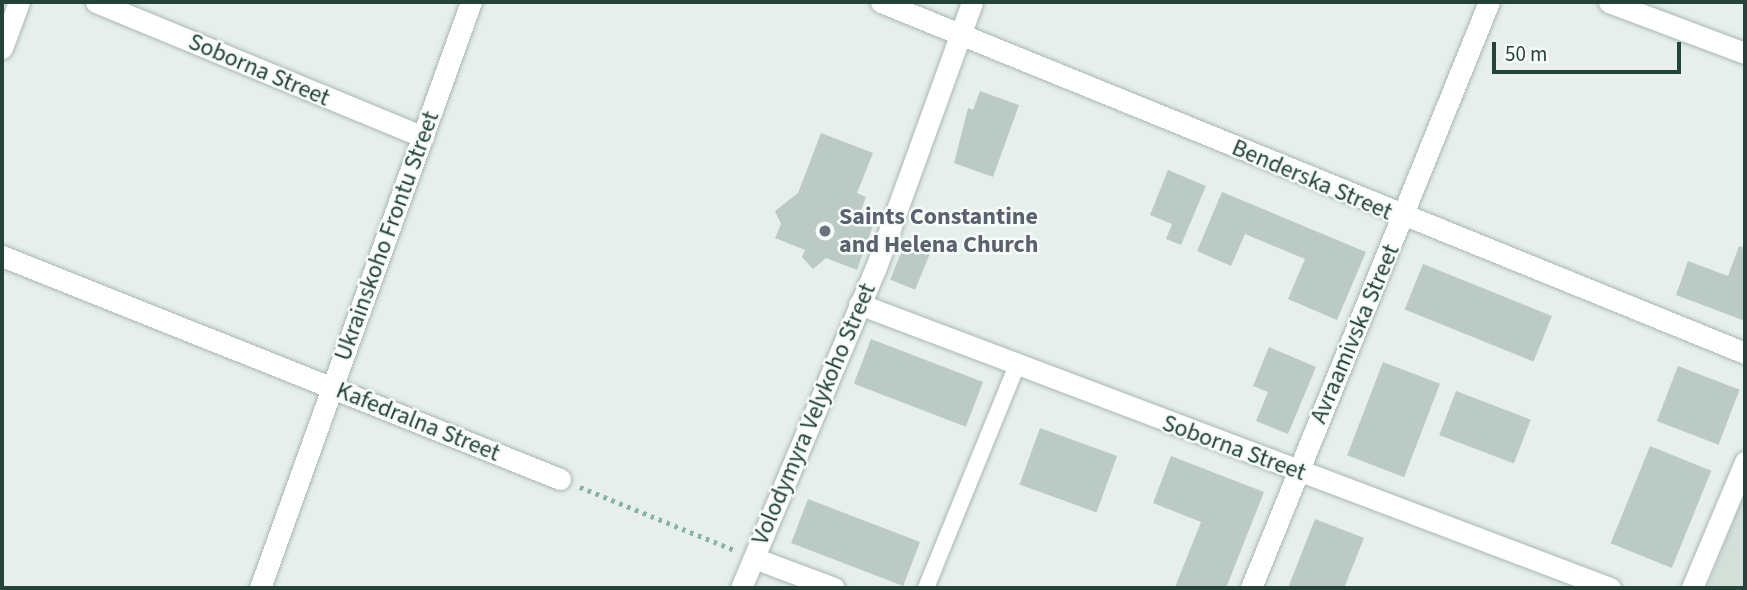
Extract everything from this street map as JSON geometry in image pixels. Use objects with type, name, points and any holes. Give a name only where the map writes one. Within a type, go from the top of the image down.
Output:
[{"type":"street","points":[[2,48],[19,2]]},
{"type":"street","name":"Soborna Street","points":[[96,2],[422,137]]},
{"type":"street","name":"Ukrainskoho Frontu Street","points":[[260,588],[471,2]]},
{"type":"street","name":"Benderska Street","points":[[881,2],[1403,218],[1745,353]]},
{"type":"street","name":"Volodymyra Velykoho Street","points":[[741,588],[875,270],[972,2]]},
{"type":"street","name":"Avraamivska Street","points":[[1251,588],[1489,2]]},
{"type":"street","points":[[1609,2],[1745,53]]},
{"type":"street","name":"Kafedralna Street","points":[[2,256],[560,479]]},
{"type":"street","name":"Soborna Street","points":[[859,304],[1610,588]]},
{"type":"street","points":[[1692,588],[1745,462]]},
{"type":"street","points":[[754,558],[834,588]]},
{"type":"lane","points":[[926,588],[1017,365]]},
{"type":"path","points":[[560,479],[754,558]]},
{"type":"shaded area","points":[[1745,492],[1745,588],[1707,588]]},
{"type":"building","points":[[980,91],[1019,105],[993,177],[954,163],[968,108],[973,110]]},
{"type":"building","points":[[821,133],[873,153],[857,193],[866,197],[859,216],[874,223],[857,270],[826,258],[813,269],[802,257],[805,250],[775,238],[781,224],[775,211],[798,193]]},
{"type":"building","points":[[1168,170],[1206,186],[1181,245],[1166,239],[1172,224],[1150,215]]},
{"type":"building","points":[[1222,192],[1366,252],[1337,320],[1288,299],[1305,259],[1245,234],[1231,266],[1197,251]]},
{"type":"building","points":[[907,238],[932,248],[915,290],[890,280]]},
{"type":"building","points":[[1739,246],[1745,248],[1745,321],[1676,295],[1688,261],[1728,276]]},
{"type":"building","points":[[1423,264],[1552,316],[1534,362],[1405,309]]},
{"type":"building","points":[[871,339],[983,382],[966,427],[854,384]]},
{"type":"building","points":[[1269,347],[1316,367],[1288,434],[1256,421],[1268,392],[1253,386]]},
{"type":"building","points":[[1383,362],[1440,384],[1404,477],[1347,455]]},
{"type":"building","points":[[1678,366],[1740,390],[1718,445],[1657,421]]},
{"type":"building","points":[[1456,391],[1531,420],[1514,464],[1439,435]]},
{"type":"building","points":[[1040,428],[1117,456],[1097,512],[1019,484]]},
{"type":"building","points":[[1650,446],[1711,471],[1672,568],[1611,543]]},
{"type":"building","points":[[1171,456],[1264,492],[1226,588],[1175,587],[1201,522],[1153,503]]},
{"type":"building","points":[[808,499],[920,542],[903,586],[791,543]]},
{"type":"building","points":[[1315,519],[1364,538],[1344,588],[1288,588]]},
{"type":"place","name":"Saints Constantine and Helena Church","points":[[825,231]]}]
